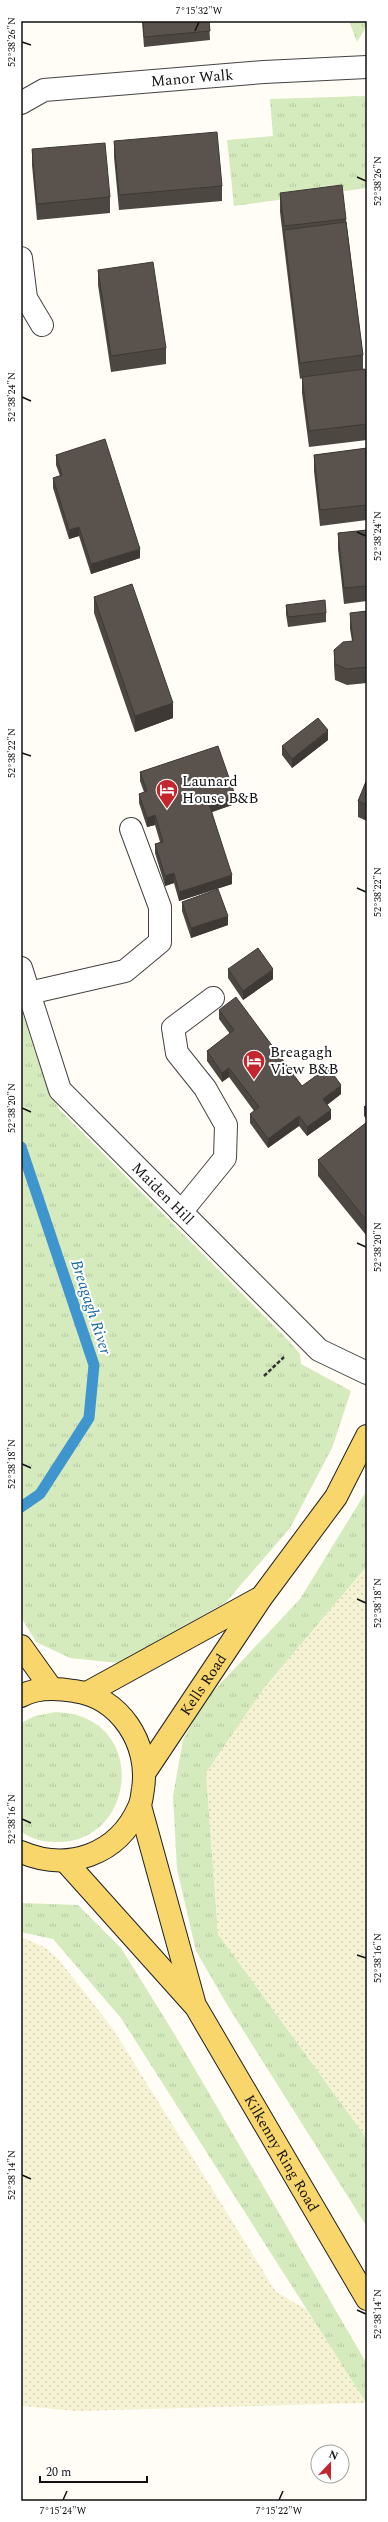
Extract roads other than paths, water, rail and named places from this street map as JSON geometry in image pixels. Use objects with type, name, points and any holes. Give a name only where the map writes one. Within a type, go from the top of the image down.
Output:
[{"type":"main road","name":"Kells Road","points":[[145,1772],[261,1598],[336,1497],[367,1436]]},
{"type":"main road","name":"Kells Road","points":[[87,1692],[261,1598]]},
{"type":"main road","points":[[21,1646],[51,1688]]},
{"type":"main road","points":[[21,1696],[51,1688],[87,1692],[115,1709],[136,1735],[145,1772],[140,1806],[121,1836],[110,1845],[96,1853],[66,1862],[27,1860]]},
{"type":"main road","name":"Kilkenny Ring Road","points":[[140,1806],[196,2007]]},
{"type":"main road","name":"Kilkenny Ring Road","points":[[66,1862],[196,2007],[367,2299]]},
{"type":"street","name":"Manor Walk","points":[[21,103],[44,90],[264,72],[367,67]]},
{"type":"street","points":[[21,258],[26,298],[42,325]]},
{"type":"street","points":[[29,992],[125,971],[160,942],[160,907],[130,830]]},
{"type":"street","name":"Maiden Hill","points":[[21,968],[60,1090],[319,1350],[367,1373]]},
{"type":"street","points":[[181,1212],[225,1158],[226,1125],[205,1088],[177,1053],[173,1028],[213,998]]},
{"type":"waterway","name":"Breagagh River","points":[[21,1147],[94,1365],[89,1418],[40,1494],[21,1507]]},
{"type":"place","name":"Launard House B&B","points":[[167,810]]},
{"type":"place","name":"Breagagh View B&B","points":[[254,1080]]}]
